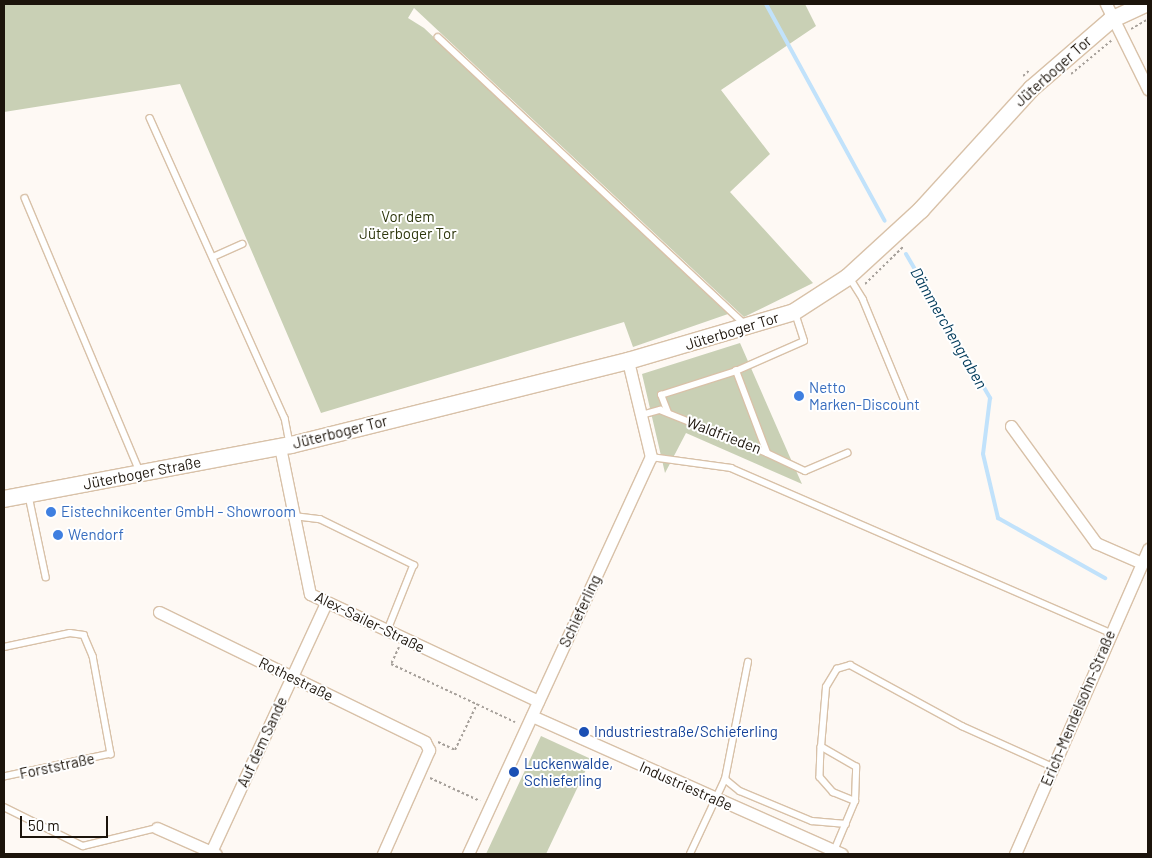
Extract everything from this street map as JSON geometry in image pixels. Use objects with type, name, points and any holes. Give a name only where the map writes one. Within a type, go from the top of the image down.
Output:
[{"type":"main road","name":"Jüterboger Tor","points":[[285,446],[628,361],[750,328],[794,312],[853,283],[1031,89],[1110,20],[1145,4]]},
{"type":"main road","name":"Jüterboger Straße","points":[[4,499],[285,446]]},
{"type":"street","points":[[1106,4],[1110,20],[1148,89]]},
{"type":"street","points":[[628,361],[651,457]]},
{"type":"street","points":[[1011,426],[1096,543],[1142,563]]},
{"type":"street","name":"Alex-Sailer-Straße","points":[[285,446],[294,516],[308,590],[326,603],[538,701]]},
{"type":"street","name":"Schieferling","points":[[468,854],[651,457]]},
{"type":"street","name":"Erich-Mendelsohn-Straße","points":[[1015,854],[1148,548]]},
{"type":"street","name":"Auf dem Sande","points":[[213,853],[326,603]]},
{"type":"street","name":"Rothestraße","points":[[160,612],[292,676],[428,748]]},
{"type":"street","name":"Industriestraße","points":[[532,716],[838,853]]},
{"type":"street","points":[[383,854],[428,748]]},
{"type":"street","points":[[157,828],[213,853]]},
{"type":"lane","points":[[438,37],[750,328]]},
{"type":"lane","points":[[150,118],[285,418],[285,446]]},
{"type":"lane","points":[[25,198],[138,456],[141,473]]},
{"type":"lane","points":[[213,257],[242,244]]},
{"type":"lane","points":[[853,283],[905,401]]},
{"type":"lane","points":[[668,413],[661,395],[736,370],[804,341],[794,312]]},
{"type":"lane","name":"Waldfrieden","points":[[736,370],[767,453]]},
{"type":"lane","name":"Waldfrieden","points":[[642,415],[660,410],[767,453]]},
{"type":"lane","points":[[767,453],[805,471],[847,454]]},
{"type":"lane","points":[[651,457],[731,468],[1110,633]]},
{"type":"lane","points":[[29,494],[46,577]]},
{"type":"lane","points":[[294,516],[320,519],[414,565],[388,631]]},
{"type":"lane","name":"Forststraße","points":[[4,647],[70,633],[84,635],[93,656],[111,754],[4,777]]},
{"type":"lane","points":[[690,854],[725,779],[748,662]]},
{"type":"lane","points":[[855,801],[834,792],[820,777],[826,687],[838,669],[850,665],[962,726],[1052,767]]},
{"type":"lane","points":[[821,747],[856,767],[855,801],[838,853]]},
{"type":"lane","points":[[725,779],[740,791],[812,822],[846,824]]},
{"type":"lane","points":[[4,807],[83,846],[157,828]]},
{"type":"path","points":[[1067,78],[1119,34],[1148,19]]},
{"type":"path","points":[[1019,81],[1032,68]]},
{"type":"path","points":[[853,283],[908,241]]},
{"type":"path","points":[[403,638],[391,664],[526,727]]},
{"type":"path","points":[[428,748],[436,742],[455,750],[477,704]]},
{"type":"path","points":[[419,773],[490,805]]},
{"type":"green space","name":"Vor dem Jüterboger Tor","points":[[4,4],[805,4],[816,26],[721,90],[770,154],[730,192],[813,283],[744,317],[414,8],[408,18],[424,28],[728,314],[633,347],[624,322],[321,413],[180,84],[4,112]]},
{"type":"green space","points":[[740,343],[802,484],[686,433],[665,473],[642,374]]},
{"type":"green space","points":[[541,736],[591,759],[546,854],[486,854]]},
{"type":"waterway","name":"Dämmerchengraben","points":[[766,4],[885,221]]},
{"type":"waterway","name":"Dämmerchengraben","points":[[906,254],[990,398],[983,454],[998,518],[1105,578]]},
{"type":"place","name":"Netto Marken-Discount","points":[[799,396]]},
{"type":"place","name":"Eistechnikcenter GmbH - Showroom","points":[[51,512]]},
{"type":"place","name":"Wendorf","points":[[58,535]]},
{"type":"place","name":"Industriestraße/Schieferling","points":[[584,732]]},
{"type":"place","name":"Luckenwalde, Schieferling","points":[[514,772]]}]
